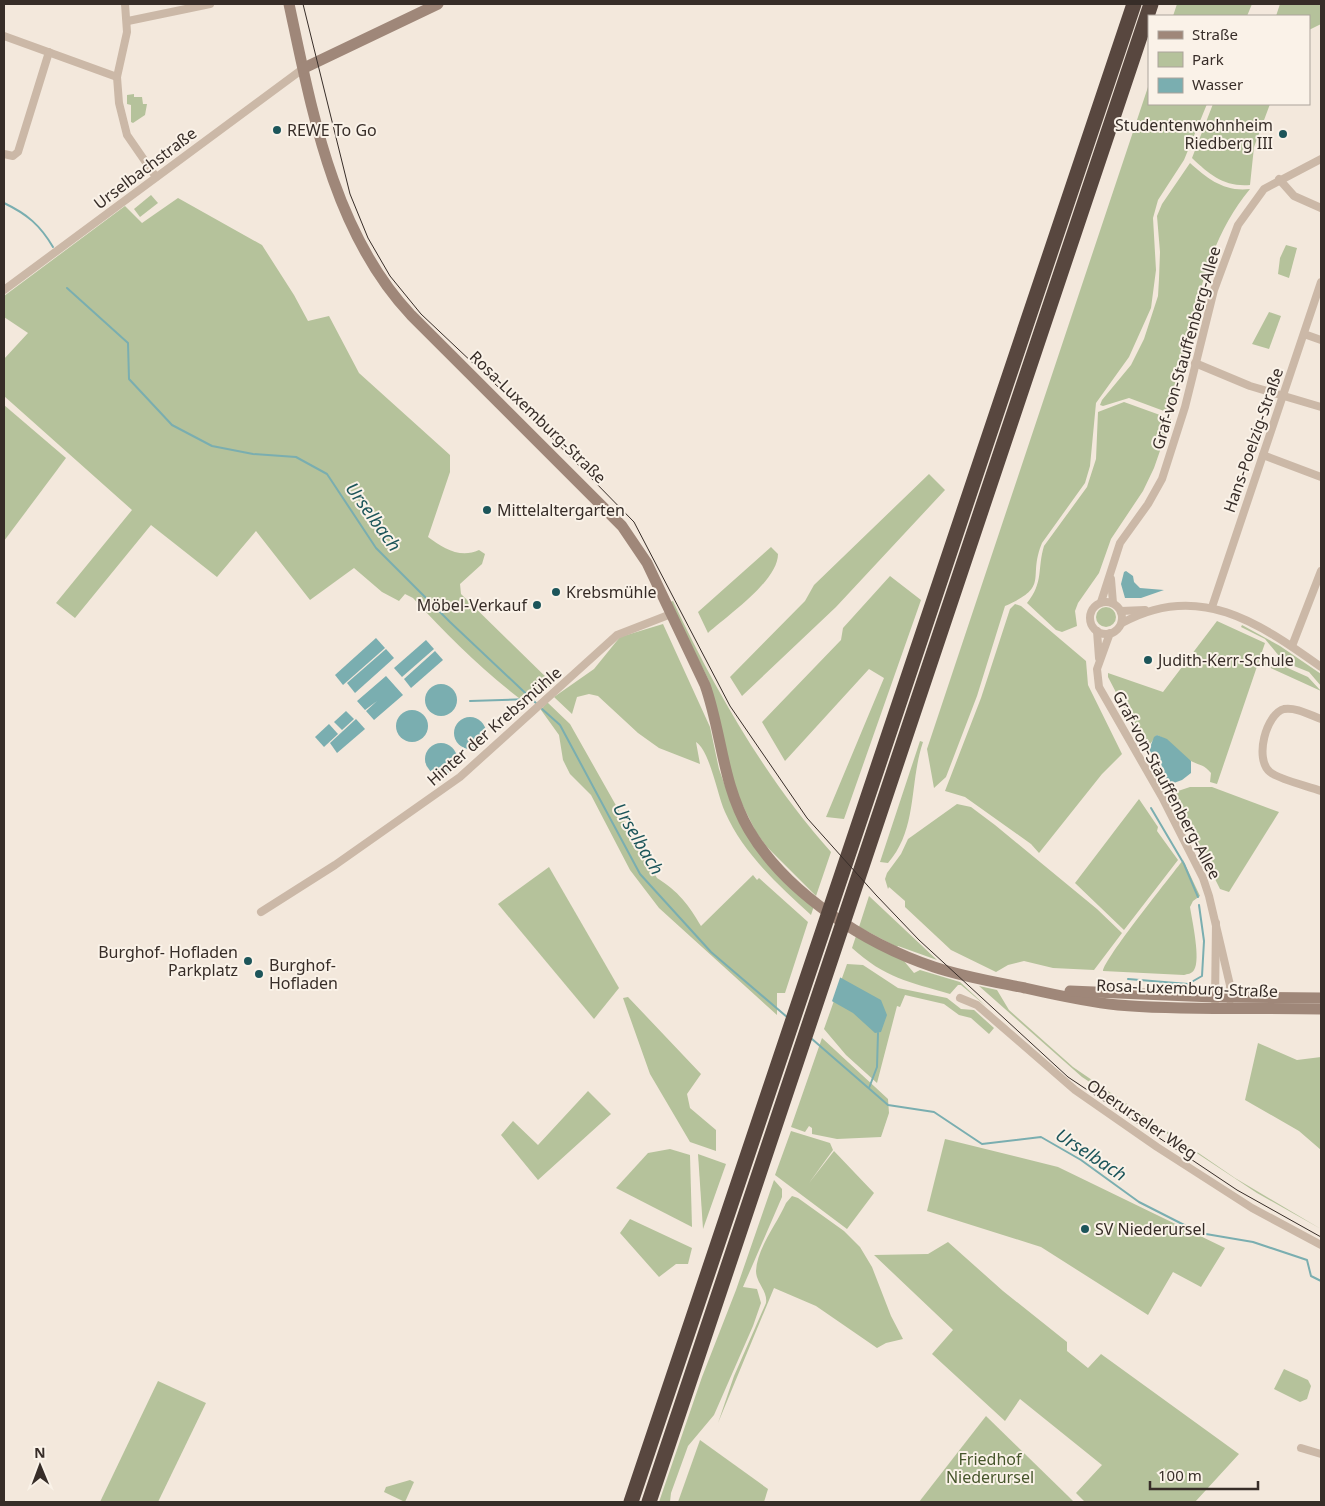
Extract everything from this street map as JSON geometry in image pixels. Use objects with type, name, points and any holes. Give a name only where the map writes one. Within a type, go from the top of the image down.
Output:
[{"type":"highway","points":[[631,1502],[853,836],[1134,4]]},
{"type":"highway","points":[[648,1502],[1150,4]]},
{"type":"main road","name":"Rosa-Luxemburg-Straße","points":[[289,4],[330,169],[351,225],[380,278],[411,315],[622,526],[647,563],[686,642],[710,701],[722,762],[737,806],[764,851],[814,901],[857,932],[908,957],[968,977],[1119,1005],[1321,1009]]},
{"type":"main road","points":[[304,68],[438,4]]},
{"type":"main road","name":"Rosa-Luxemburg-Straße","points":[[1023,988],[1231,998],[1321,998]]},
{"type":"street","points":[[126,4],[128,21],[117,78],[122,122],[127,135],[156,177]]},
{"type":"street","points":[[128,21],[210,4]]},
{"type":"street","points":[[4,36],[117,78]]},
{"type":"street","points":[[4,154],[13,156],[18,152],[49,52]]},
{"type":"street","name":"Urselbachstraße","points":[[4,290],[304,68]]},
{"type":"street","name":"Graf-von-Stauffenberg-Allee","points":[[1099,660],[1097,631],[1091,622],[1090,616],[1095,606],[1101,602],[1120,543],[1148,504],[1162,478],[1185,407],[1214,290],[1238,224],[1256,197],[1279,179],[1321,159]]},
{"type":"street","points":[[1279,179],[1294,196],[1321,208]]},
{"type":"street","name":"Hans-Poelzig-Straße","points":[[1212,607],[1321,282]]},
{"type":"street","points":[[1304,334],[1321,340]]},
{"type":"street","points":[[1195,363],[1250,386],[1321,407]]},
{"type":"street","points":[[1263,456],[1321,478]]},
{"type":"street","points":[[1292,646],[1321,571]]},
{"type":"street","name":"Graf-von-Stauffenberg-Allee","points":[[1110,574],[1113,603]]},
{"type":"street","points":[[1101,602],[1113,603],[1121,611],[1122,623]]},
{"type":"street","points":[[1121,611],[1150,610],[1178,604],[1212,607],[1252,624],[1292,646],[1321,667]]},
{"type":"street","name":"Graf-von-Stauffenberg-Allee","points":[[1150,610],[1122,623],[1110,633],[1099,660],[1096,676],[1099,687],[1162,797],[1203,878],[1216,923],[1230,985],[1231,998]]},
{"type":"street","name":"Hinter der Krebsmühle","points":[[261,912],[278,903],[460,777],[617,635],[671,614]]},
{"type":"street","points":[[1097,631],[1110,633]]},
{"type":"street","points":[[1321,719],[1291,708],[1282,710],[1273,716],[1261,751],[1263,763],[1271,773],[1321,791]]},
{"type":"street","name":"Graf-von-Stauffenberg-Allee","points":[[1214,997],[1216,923]]},
{"type":"street","points":[[1214,997],[1215,1002],[1221,1008],[1231,998]]},
{"type":"street","name":"Oberurseler Weg","points":[[960,998],[977,1005],[1075,1090],[1150,1142],[1252,1208],[1321,1245]]},
{"type":"street","points":[[1301,1448],[1321,1454]]},
{"type":"green space","points":[[1177,4],[1252,4],[1247,15],[1173,15]]},
{"type":"green space","points":[[1280,4],[1321,4],[1321,24],[1310,30],[1310,15],[1276,15]]},
{"type":"green space","points":[[1148,87],[1148,105],[1207,105],[1184,160],[1158,200],[1153,218],[1156,270],[1151,308],[1129,357],[1096,403],[1090,466],[1085,483],[1042,543],[1038,555],[1033,587],[1028,593],[1005,606],[977,696],[946,777],[934,788],[927,749]]},
{"type":"green space","points":[[134,94],[134,97],[142,97],[143,104],[147,104],[145,115],[133,123],[131,122],[131,105],[127,104],[127,95]]},
{"type":"green space","points":[[1213,105],[1270,105],[1254,147],[1250,185],[1232,184],[1218,179],[1192,158]]},
{"type":"green space","points":[[1190,163],[1217,183],[1232,188],[1250,189],[1233,213],[1219,239],[1208,267],[1191,326],[1172,414],[1129,398],[1103,406],[1100,405],[1131,365],[1144,339],[1158,296],[1160,252],[1157,216],[1162,204]]},
{"type":"green space","points":[[151,195],[158,203],[140,217],[134,209]]},
{"type":"green space","points":[[178,198],[262,245],[308,321],[329,316],[359,373],[450,455],[450,472],[428,537],[458,553],[479,550],[485,554],[482,564],[460,584],[461,594],[553,684],[528,705],[468,654],[413,598],[405,594],[399,601],[382,592],[354,568],[310,600],[256,531],[217,577],[151,525],[75,618],[56,603],[132,510],[4,396],[4,359],[28,333],[4,317],[4,296],[125,206],[142,223]]},
{"type":"green space","points":[[1286,245],[1297,248],[1289,278],[1278,274],[1280,258]]},
{"type":"green space","points":[[1269,312],[1281,316],[1269,349],[1252,344]]},
{"type":"green space","points":[[1124,402],[1171,419],[1154,468],[1143,491],[1111,539],[1099,573],[1078,603],[1075,611],[1077,626],[1062,632],[1056,630],[1027,603],[1038,582],[1044,546],[1087,487],[1096,459],[1098,412]]},
{"type":"green space","points":[[4,405],[66,458],[4,541]]},
{"type":"green space","points":[[929,474],[945,490],[836,607],[742,696],[730,677],[805,601],[814,585]]},
{"type":"green space","points":[[771,547],[778,554],[776,564],[770,575],[750,597],[708,633],[698,612]]},
{"type":"green space","points":[[890,576],[921,600],[844,819],[826,817],[884,678],[869,669],[785,761],[762,722],[841,640],[843,628]]},
{"type":"green space","points":[[673,601],[724,700],[763,764],[807,824],[831,852],[816,896],[767,847],[756,832],[735,790],[709,681],[670,602]]},
{"type":"green space","points":[[1015,604],[1021,606],[1086,661],[1088,685],[1122,754],[1102,774],[1039,853],[1031,844],[965,797],[945,791],[981,698],[1010,609]]},
{"type":"green space","points":[[1106,607],[1113,610],[1116,617],[1113,624],[1106,627],[1099,624],[1096,617],[1099,610]]},
{"type":"green space","points":[[1217,621],[1265,643],[1217,784],[1210,782],[1211,773],[1206,768],[1186,758],[1157,735],[1150,744],[1150,755],[1143,743],[1146,741],[1137,726],[1134,727],[1108,677],[1108,673],[1163,692]]},
{"type":"green space","points":[[663,624],[710,727],[719,769],[734,811],[814,906],[811,915],[762,868],[741,841],[725,812],[705,754],[696,742],[700,764],[659,748],[638,733],[598,696],[589,694],[577,697],[572,714],[554,697],[594,669],[620,637]]},
{"type":"green space","points":[[1242,625],[1280,646],[1321,674],[1321,686],[1309,672],[1284,662],[1265,639],[1241,627]]},
{"type":"green space","points":[[1275,659],[1281,665],[1308,677],[1321,691],[1262,664],[1264,661]]},
{"type":"green space","points":[[547,702],[570,724],[657,878],[682,899],[701,926],[753,875],[757,880],[759,878],[808,922],[785,993],[777,993],[777,1015],[659,908],[630,870],[591,795],[570,774],[563,760],[559,735],[541,710]]},
{"type":"green space","points":[[920,741],[923,742],[909,821],[898,850],[888,863],[880,862]]},
{"type":"green space","points":[[1190,787],[1212,787],[1279,812],[1229,892],[1220,889],[1172,793]]},
{"type":"green space","points":[[1139,799],[1158,827],[1157,831],[1178,860],[1124,930],[1075,883]]},
{"type":"green space","points":[[957,804],[971,807],[995,825],[1097,909],[1122,933],[1094,970],[1053,968],[1024,961],[1008,965],[996,972],[951,950],[905,907],[905,901],[889,887],[888,889],[885,879],[887,873],[901,854],[908,839]]},
{"type":"green space","points":[[1183,860],[1200,896],[1193,901],[1190,907],[1197,958],[1193,971],[1184,975],[1103,971],[1114,951]]},
{"type":"green space","points":[[549,867],[619,988],[594,1019],[498,904]]},
{"type":"green space","points":[[869,896],[937,960],[897,947],[859,927]]},
{"type":"green space","points":[[856,936],[904,961],[914,973],[920,970],[960,982],[987,1007],[961,985],[958,985],[950,994],[887,973],[852,948]]},
{"type":"green space","points":[[847,964],[863,965],[898,988],[947,998],[961,1009],[974,1010],[994,1028],[989,1034],[971,1018],[959,1015],[944,1004],[905,995],[900,1007],[897,1006],[877,1083],[846,1055],[824,1029]]},
{"type":"green space","points":[[979,986],[997,990],[1009,1010],[1073,1067],[1235,1178],[1321,1229],[1257,1193],[1082,1077]]},
{"type":"green space","points":[[628,997],[701,1074],[687,1094],[690,1108],[716,1130],[716,1151],[690,1142],[650,1074],[623,998]]},
{"type":"green space","points":[[822,1038],[888,1099],[889,1113],[881,1137],[837,1139],[812,1134],[812,1128],[809,1126],[805,1132],[791,1127]]},
{"type":"green space","points":[[1258,1043],[1297,1060],[1321,1057],[1321,1150],[1299,1131],[1245,1100]]},
{"type":"green space","points":[[588,1091],[611,1114],[538,1180],[501,1135],[513,1121],[538,1145]]},
{"type":"green space","points":[[791,1131],[830,1143],[833,1150],[809,1183],[834,1151],[874,1193],[847,1229],[775,1175]]},
{"type":"green space","name":"SV Niederursel","points":[[945,1139],[1058,1167],[1225,1248],[1201,1287],[1173,1272],[1148,1315],[1041,1247],[927,1211]]},
{"type":"green space","points":[[670,1149],[690,1155],[692,1227],[616,1188],[648,1153]]},
{"type":"green space","points":[[698,1154],[726,1164],[703,1229]]},
{"type":"green space","points":[[774,1180],[782,1189],[782,1197],[743,1287],[757,1289],[761,1303],[753,1326],[714,1415],[688,1446],[671,1493],[670,1502],[659,1502],[702,1377],[736,1290]]},
{"type":"green space","points":[[792,1196],[798,1198],[844,1231],[860,1247],[872,1267],[891,1316],[903,1339],[886,1343],[877,1348],[816,1306],[774,1288],[718,1423],[734,1376],[766,1303],[756,1271],[757,1262],[768,1236],[786,1203]]},
{"type":"green space","points":[[630,1219],[692,1248],[688,1264],[676,1264],[659,1277],[620,1233]]},
{"type":"green space","points":[[948,1242],[1003,1291],[1067,1342],[1067,1351],[1088,1368],[1101,1354],[1239,1454],[1195,1502],[1085,1502],[1076,1493],[1102,1465],[1020,1399],[1005,1421],[932,1354],[953,1330],[874,1255],[928,1254]]},
{"type":"green space","points":[[1284,1369],[1308,1380],[1311,1386],[1307,1399],[1300,1402],[1274,1389]]},
{"type":"green space","points":[[158,1381],[206,1403],[158,1502],[100,1502]]},
{"type":"green space","name":"Friedhof Niederursel","points":[[986,1416],[1069,1497],[1074,1502],[919,1502]]},
{"type":"green space","points":[[700,1440],[768,1489],[764,1502],[678,1502]]},
{"type":"green space","points":[[410,1480],[414,1482],[405,1502],[384,1492],[386,1487]]},
{"type":"water","points":[[1126,571],[1133,576],[1134,582],[1140,588],[1164,590],[1141,598],[1125,598],[1121,584],[1124,572]]},
{"type":"water","points":[[376,638],[385,648],[343,685],[335,675]]},
{"type":"water","points":[[426,640],[434,649],[402,677],[394,668]]},
{"type":"water","points":[[386,649],[394,658],[355,693],[347,683]]},
{"type":"water","points":[[435,651],[443,660],[411,688],[404,679]]},
{"type":"water","points":[[386,676],[403,695],[374,720],[366,711],[377,701],[365,710],[357,701]]},
{"type":"water","points":[[441,684],[447,685],[452,689],[456,694],[456,706],[452,711],[447,715],[441,716],[435,715],[430,711],[426,706],[425,700],[426,694],[430,689],[435,685]]},
{"type":"water","points":[[412,710],[418,711],[423,715],[427,720],[427,732],[423,737],[418,741],[412,742],[406,741],[401,737],[397,732],[396,726],[397,720],[401,715],[406,711]]},
{"type":"water","points":[[346,711],[354,719],[342,730],[334,722]]},
{"type":"water","points":[[470,717],[476,718],[481,722],[485,727],[485,739],[481,744],[476,748],[470,749],[464,748],[459,744],[455,739],[454,733],[455,727],[459,722],[464,718]]},
{"type":"water","points":[[356,719],[365,729],[337,753],[330,743]]},
{"type":"water","points":[[329,724],[338,734],[324,747],[315,737]]},
{"type":"water","points":[[1157,735],[1167,739],[1191,761],[1191,773],[1182,780],[1171,784],[1156,768],[1149,750],[1154,737]]},
{"type":"water","points":[[441,743],[447,744],[452,748],[456,753],[456,765],[452,770],[447,774],[441,775],[435,774],[430,770],[426,765],[425,759],[426,753],[430,748],[435,744]]},
{"type":"water","points":[[834,974],[881,1000],[887,1015],[881,1032],[875,1033],[853,1013],[807,987]]},
{"type":"pier","points":[[808,972],[834,972],[841,975],[831,1004],[806,989]]},
{"type":"waterway","name":"Urselbach","points":[[4,203],[20,211],[32,221],[43,232],[53,247]]},
{"type":"waterway","name":"Urselbach","points":[[67,288],[128,343],[129,379],[172,425],[212,446],[253,454],[296,457],[327,474],[376,548],[450,622],[538,705]]},
{"type":"waterway","points":[[470,701],[530,699]]},
{"type":"waterway","name":"Urselbach","points":[[541,708],[560,725],[640,874],[711,952],[787,1017]]},
{"type":"waterway","points":[[1151,808],[1184,864],[1198,897]]},
{"type":"waterway","points":[[1128,979],[1188,984],[1202,976],[1204,941],[1199,905]]},
{"type":"waterway","points":[[869,1088],[877,1067],[878,1033]]},
{"type":"waterway","name":"Urselbach","points":[[812,1039],[888,1105],[934,1112],[982,1144],[1041,1137],[1081,1160],[1139,1202],[1200,1233],[1253,1242],[1307,1260],[1311,1276],[1321,1281]]},
{"type":"tram line","points":[[303,4],[350,194],[368,238],[390,276],[421,314],[548,434],[634,522],[730,706],[807,818],[919,940],[1068,1077],[1237,1190],[1321,1237]]},
{"type":"place","name":"REWE To Go","points":[[277,130]]},
{"type":"place","name":"Studentenwohnheim Riedberg III","points":[[1283,134]]},
{"type":"place","name":"Mittelaltergarten","points":[[487,510]]},
{"type":"place","name":"Krebsmühle","points":[[556,592]]},
{"type":"place","name":"Möbel-Verkauf","points":[[537,605]]},
{"type":"place","name":"Judith-Kerr-Schule","points":[[1148,660]]},
{"type":"place","name":"Burghof- Hofladen Parkplatz","points":[[248,961]]},
{"type":"place","name":"Burghof- Hofladen","points":[[259,974]]},
{"type":"place","name":"SV Niederursel","points":[[1085,1229]]}]
